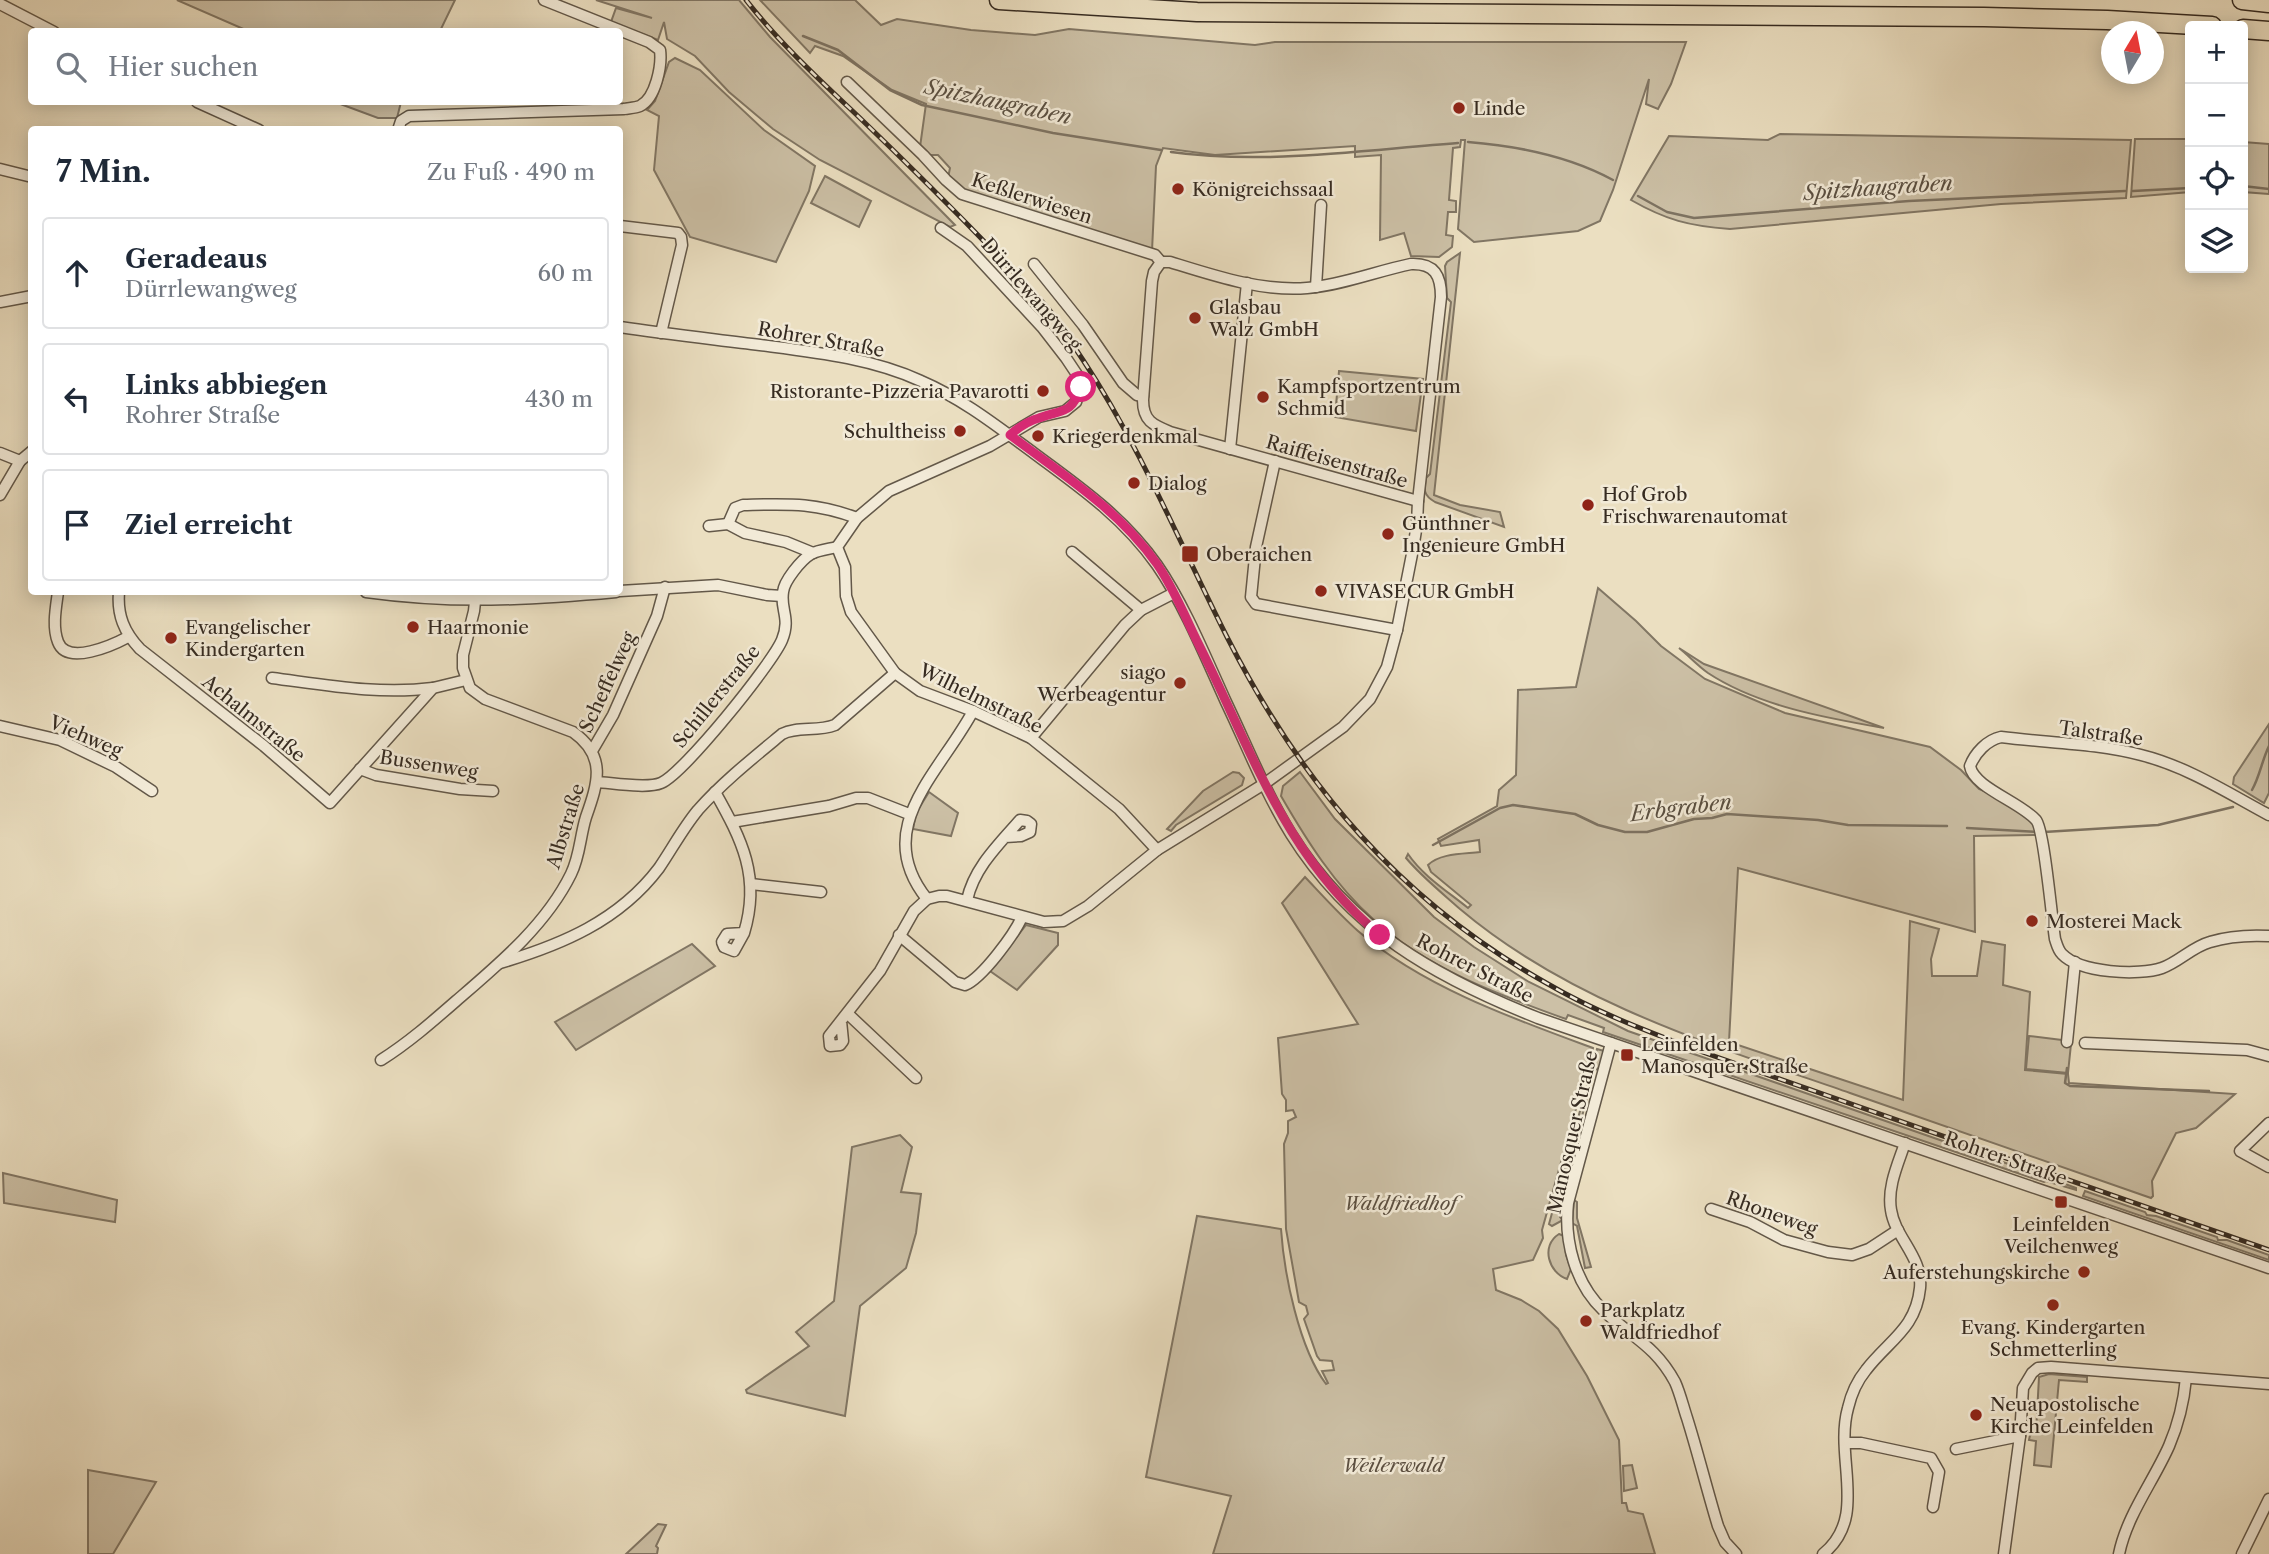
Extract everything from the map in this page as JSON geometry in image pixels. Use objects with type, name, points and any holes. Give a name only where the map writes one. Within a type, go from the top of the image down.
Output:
[{"type":"highway","points":[[999,0],[1197,12],[2009,18],[2185,25]]},
{"type":"highway","points":[[2242,0],[2269,3]]},
{"type":"highway","points":[[2248,29],[2269,31]]},
{"type":"street","points":[[544,0],[614,28]]},
{"type":"street","points":[[0,4],[46,28]]},
{"type":"street","points":[[399,126],[401,121],[409,116],[638,107],[652,90],[661,63],[660,50],[649,42],[623,32]]},
{"type":"street","name":"Keßlerwiesen","points":[[847,82],[962,194],[1156,255],[1161,262],[1170,262],[1247,283],[1292,288],[1316,287],[1411,264],[1426,265],[1437,272],[1441,297],[1418,501]]},
{"type":"street","points":[[204,105],[250,126]]},
{"type":"street","points":[[0,169],[28,176]]},
{"type":"street","points":[[1316,287],[1321,205]]},
{"type":"street","points":[[623,226],[678,233],[681,237],[661,333]]},
{"type":"street","name":"Dürrlewangweg","points":[[941,228],[967,246],[1042,327],[1066,358],[1080,382],[1076,402],[1071,407],[1058,414],[1039,417],[1010,435]]},
{"type":"street","points":[[1034,264],[1083,325],[1123,383],[1143,396],[1154,272],[1161,262]]},
{"type":"street","points":[[1230,449],[1247,283]]},
{"type":"street","points":[[0,302],[28,297]]},
{"type":"street","name":"Rohrer Straße","points":[[623,327],[797,350],[873,364],[919,379],[947,393],[1010,435],[1115,514],[1158,566],[1174,593],[1265,783],[1290,832],[1312,864],[1351,909],[1380,935],[1440,973],[1538,1018],[2269,1268]]},
{"type":"street","name":"Raiffeisenstraße","points":[[927,899],[939,895],[967,900],[1044,922],[1063,921],[1088,906],[1157,850],[1310,752],[1358,713],[1375,691],[1387,667],[1397,630],[1417,524],[1418,501],[1152,425],[1144,414],[1143,396]]},
{"type":"street","points":[[623,591],[718,585],[782,596],[785,585],[803,561],[813,553],[837,547],[857,519],[890,491],[1010,435]]},
{"type":"street","points":[[0,453],[20,461]]},
{"type":"street","points":[[0,495],[20,461],[28,454]]},
{"type":"street","points":[[1275,461],[1255,555],[1251,597],[1256,604],[1397,630]]},
{"type":"street","points":[[729,524],[735,508],[743,505],[811,505],[829,508],[857,519]]},
{"type":"street","points":[[709,526],[729,524],[745,533],[786,542],[813,553]]},
{"type":"street","name":"Wilhelmstraße","points":[[837,547],[846,572],[846,596],[851,612],[895,673],[920,691],[973,711],[1031,738],[1119,809],[1157,850]]},
{"type":"street","points":[[1072,552],[1141,610]]},
{"type":"street","name":"Scheffelweg","points":[[593,751],[613,715],[657,616],[665,587]]},
{"type":"street","points":[[1031,738],[1125,625],[1141,610],[1174,593]]},
{"type":"street","points":[[58,595],[55,630],[58,643],[62,648],[77,653],[93,652],[128,637],[119,610],[118,595]]},
{"type":"street","points":[[448,595],[521,600],[575,595]]},
{"type":"street","points":[[476,596],[463,655],[466,680],[470,688],[485,699],[573,732],[593,751]]},
{"type":"street","name":"Schillerstraße","points":[[597,782],[656,785],[673,775],[734,708],[775,652],[786,626],[782,596]]},
{"type":"street","name":"Achalmstraße","points":[[128,637],[264,746],[330,803]]},
{"type":"street","points":[[500,963],[563,941],[608,918],[637,893],[658,869],[696,813],[715,792],[782,734],[788,730],[824,729],[835,725],[895,673]]},
{"type":"street","points":[[272,678],[362,690],[413,691],[466,680]]},
{"type":"street","name":"Bussenweg","points":[[330,803],[433,688]]},
{"type":"street","points":[[916,1078],[844,1017],[880,971],[914,911],[927,899],[907,861],[905,844],[909,814],[973,711]]},
{"type":"street","name":"Viehweg","points":[[0,726],[60,740],[116,767],[152,791]]},
{"type":"street","name":"Talstraße","points":[[2075,962],[2063,955],[2055,939],[2041,831],[2019,806],[1980,783],[1972,775],[1970,766],[1981,749],[1992,740],[2001,737],[2142,755],[2176,767],[2269,815]]},
{"type":"street","name":"Albstraße","points":[[381,1060],[410,1041],[500,963],[536,925],[562,890],[572,872],[597,782],[593,751]]},
{"type":"street","name":"Bussenweg","points":[[360,769],[376,775],[460,789],[493,791]]},
{"type":"street","points":[[715,792],[732,822],[747,859],[751,884],[744,933]]},
{"type":"street","points":[[732,822],[830,806],[856,798],[868,799],[909,814]]},
{"type":"street","points":[[967,900],[977,871],[1005,837]]},
{"type":"street","points":[[751,884],[821,892]]},
{"type":"street","points":[[900,935],[955,982],[965,985],[983,968],[1022,917]]},
{"type":"street","points":[[2067,1042],[2075,962],[2118,972],[2142,972],[2170,964],[2211,941],[2269,936]]},
{"type":"street","name":"Manosquer Straße","points":[[1611,1043],[1569,1203],[1567,1229],[1571,1251],[1581,1278],[1598,1306],[1646,1344],[1663,1363],[1676,1384],[1718,1526],[1725,1542],[1736,1554]]},
{"type":"street","points":[[2085,1043],[2246,1050],[2269,1056]]},
{"type":"street","points":[[2269,1124],[2240,1152],[2269,1167]]},
{"type":"street","points":[[1823,1554],[1840,1537],[1846,1524],[1847,1413],[1858,1380],[1906,1327],[1913,1316],[1920,1291],[1917,1264],[1898,1230],[1891,1209],[1890,1196],[1905,1143]]},
{"type":"street","name":"Rhoneweg","points":[[1711,1209],[1750,1222],[1784,1240],[1852,1255],[1869,1249],[1898,1230]]},
{"type":"street","points":[[2004,1554],[2020,1436],[2023,1388],[2038,1368],[2269,1384]]},
{"type":"street","points":[[2119,1554],[2139,1504],[2169,1446],[2186,1378]]},
{"type":"street","points":[[1956,1449],[2020,1436]]},
{"type":"street","points":[[1845,1443],[1861,1443],[1931,1458],[1939,1472],[1933,1507]]},
{"type":"street","points":[[2242,1554],[2269,1499]]},
{"type":"green space","points":[[177,0],[455,0],[441,28],[241,28]]},
{"type":"green space","points":[[596,0],[739,0],[770,37],[955,225],[950,227],[820,160],[773,129],[729,92],[695,56],[667,39],[664,22],[658,40],[611,22],[616,8],[652,18]]},
{"type":"green space","points":[[760,0],[855,0],[881,25],[897,19],[971,30],[1035,35],[1069,29],[1255,45],[1275,42],[1686,42],[1671,84],[1658,109],[1646,104],[1649,79],[1613,190],[1600,221],[1578,231],[1474,242],[1458,229],[1465,140],[1461,140],[1460,147],[1453,148],[1449,200],[1456,201],[1456,212],[1448,212],[1446,235],[1453,236],[1452,247],[1439,257],[1411,256],[1404,233],[1380,240],[1381,155],[1355,157],[1355,146],[1215,155],[1163,148],[1156,166],[1152,251],[966,191],[948,178],[950,168],[938,155],[927,155],[920,147],[926,104],[892,90],[843,56],[815,46],[810,53]]},
{"type":"green space","points":[[675,58],[700,70],[764,130],[815,166],[809,191],[776,262],[690,237],[654,170],[659,116],[647,110],[655,101],[669,62]]},
{"type":"green space","points":[[343,105],[400,105],[397,118],[378,118]]},
{"type":"green space","points":[[1780,134],[2131,140],[2126,198],[2001,204],[1730,229],[1678,221],[1631,200],[1669,136],[1768,140]]},
{"type":"green space","points":[[2135,139],[2185,139],[2185,192],[2131,197]]},
{"type":"green space","points":[[2248,142],[2269,144],[2269,194],[2248,192]]},
{"type":"green space","points":[[825,176],[871,201],[859,227],[811,203]]},
{"type":"green space","points":[[1460,253],[1434,495],[1460,505],[1500,512],[1504,527],[1435,502],[1425,492],[1426,478],[1430,474],[1451,302],[1447,298],[1445,266]]},
{"type":"green space","points":[[1339,371],[1423,379],[1416,431],[1335,417]]},
{"type":"green space","points":[[1598,588],[1661,646],[1705,679],[1785,713],[1930,747],[1961,770],[1979,789],[2006,801],[2031,819],[2037,835],[1974,836],[1975,932],[1738,868],[1729,1042],[1903,1100],[1910,921],[1939,929],[1931,959],[1932,976],[1977,976],[1982,941],[2005,945],[2003,985],[2030,992],[2025,1070],[2068,1074],[2069,1083],[2235,1094],[2196,1128],[2176,1133],[2152,1181],[2151,1198],[1748,1058],[1646,1019],[1549,971],[1503,942],[1460,909],[1412,865],[1406,858],[1408,854],[1436,883],[1468,908],[1471,905],[1431,872],[1428,865],[1446,856],[1480,852],[1479,840],[1441,846],[1438,839],[1497,806],[1499,790],[1516,775],[1518,690],[1576,687]]},
{"type":"green space","points":[[1679,648],[1704,664],[1884,728],[1816,715],[1748,694],[1708,673]]},
{"type":"green space","points":[[2269,724],[2269,793],[2264,803],[2233,784],[2234,777]]},
{"type":"green space","points":[[1233,772],[1244,778],[1242,785],[1176,825],[1171,831],[1167,829],[1203,791]]},
{"type":"green space","points":[[1300,772],[1335,819],[1434,917],[1474,947],[1529,982],[1628,1031],[2020,1168],[2020,1171],[2030,1171],[2076,1190],[2044,1182],[1603,1032],[1604,1028],[1568,1015],[1566,1019],[1489,990],[1440,966],[1416,952],[1373,919],[1322,861],[1281,796],[1283,786]]},
{"type":"green space","points":[[929,792],[958,813],[951,836],[913,829],[916,813]]},
{"type":"green space","points":[[1305,877],[1358,931],[1411,969],[1470,1000],[1593,1048],[1542,1230],[1543,1238],[1533,1260],[1493,1269],[1496,1290],[1539,1311],[1558,1329],[1587,1376],[1619,1440],[1622,1503],[1626,1503],[1628,1511],[1643,1514],[1655,1554],[1213,1554],[1231,1496],[1146,1477],[1197,1216],[1281,1229],[1289,1288],[1308,1351],[1326,1384],[1328,1383],[1322,1371],[1334,1370],[1332,1361],[1320,1360],[1317,1356],[1304,1319],[1308,1314],[1306,1306],[1299,1302],[1286,1229],[1284,1144],[1288,1121],[1296,1117],[1293,1110],[1286,1111],[1286,1100],[1282,1094],[1278,1038],[1358,1024],[1282,903]]},
{"type":"green space","points":[[1026,925],[1058,933],[1058,945],[1017,990],[990,971]]},
{"type":"green space","points":[[692,944],[715,966],[576,1050],[555,1022]]},
{"type":"green space","points":[[2029,1036],[2062,1040],[2071,1044],[2068,1073],[2026,1069]]},
{"type":"green space","points":[[1597,1049],[1604,1051],[1600,1067],[1594,1071],[1561,1196],[1560,1217],[1563,1220],[1552,1226],[1549,1224]]},
{"type":"green space","points":[[900,1135],[912,1147],[901,1192],[921,1194],[916,1233],[906,1268],[860,1306],[845,1416],[747,1393],[746,1390],[809,1346],[796,1332],[834,1301],[852,1147]]},
{"type":"green space","points":[[3,1173],[117,1200],[115,1222],[4,1203]]},
{"type":"green space","points":[[2085,1191],[2147,1215],[2217,1237],[2218,1240],[2227,1240],[2269,1255],[2269,1260],[2083,1196]]},
{"type":"green space","points":[[1574,1200],[1577,1202],[1577,1218],[1591,1267],[1585,1268],[1577,1226],[1572,1223]]},
{"type":"green space","points":[[1559,1234],[1564,1236],[1571,1269],[1567,1279],[1555,1271],[1549,1259],[1550,1245]]},
{"type":"green space","points":[[2049,1374],[2087,1377],[2087,1382],[2059,1380],[2051,1467],[2034,1465],[2036,1441],[2029,1440],[2030,1435],[2036,1432],[2039,1377]]},
{"type":"green space","points":[[1632,1465],[1637,1488],[1624,1491],[1623,1466]]},
{"type":"green space","points":[[88,1470],[156,1482],[113,1554],[88,1554]]},
{"type":"green space","points":[[658,1524],[666,1525],[656,1546],[657,1554],[626,1554]]},
{"type":"waterway","name":"Spitzhaugraben","points":[[803,36],[838,50],[890,90],[922,105],[1053,133],[1161,150]]},
{"type":"waterway","name":"Spitzhaugraben","points":[[1468,142],[1506,146],[1561,158],[1613,180]]},
{"type":"waterway","name":"Spitzhaugraben","points":[[1171,152],[1206,156],[1278,157],[1458,143]]},
{"type":"waterway","name":"Spitzhaugraben","points":[[2248,187],[2269,189]]},
{"type":"waterway","name":"Spitzhaugraben","points":[[2133,191],[2185,188]]},
{"type":"waterway","name":"Spitzhaugraben","points":[[1638,196],[1667,212],[1694,218],[1909,201],[2125,191]]},
{"type":"waterway","name":"Erbgraben","points":[[2252,790],[2269,746]]},
{"type":"waterway","name":"Erbgraben","points":[[1433,845],[1500,808],[1513,805],[1575,814],[1598,825],[1625,832],[1647,832],[1694,819],[1727,814],[1818,820],[1848,825],[1947,826]]},
{"type":"waterway","name":"Erbgraben","points":[[2044,832],[2158,825],[2233,807]]},
{"type":"waterway","name":"Erbgraben","points":[[1967,828],[2037,832]]},
{"type":"waterway","points":[[2067,1068],[2065,1083],[2070,1086],[2209,1091]]},
{"type":"railway","points":[[746,0],[787,47],[953,209],[1055,318],[1123,427],[1227,637],[1288,742],[1360,835],[1446,916],[1495,952],[1548,984],[1638,1027],[2269,1250]]},
{"type":"place","name":"Linde","points":[[1459,108]]},
{"type":"place","name":"Königreichssaal","points":[[1178,189]]},
{"type":"place","name":"Glasbau Walz GmbH","points":[[1195,318]]},
{"type":"place","name":"Ristorante-Pizzeria Pavarotti","points":[[1043,391]]},
{"type":"place","name":"Kampfsportzentrum Schmid","points":[[1263,397]]},
{"type":"place","name":"Schultheiss","points":[[960,431]]},
{"type":"place","name":"Kriegerdenkmal","points":[[1038,436]]},
{"type":"place","name":"Dialog","points":[[1134,483]]},
{"type":"place","name":"Hof Grob Frischwarenautomat","points":[[1588,505]]},
{"type":"place","name":"Günthner Ingenieure GmbH","points":[[1388,534]]},
{"type":"place","name":"Oberaichen","points":[[1190,554]]},
{"type":"place","name":"VIVASECUR GmbH","points":[[1321,591]]},
{"type":"place","name":"Haarmonie","points":[[413,627]]},
{"type":"place","name":"Evangelischer Kindergarten","points":[[171,638]]},
{"type":"place","name":"siago Werbeagentur","points":[[1180,683]]},
{"type":"place","name":"Mosterei Mack","points":[[2032,921]]},
{"type":"place","name":"Leinfelden Manosquer Straße","points":[[1627,1055]]},
{"type":"place","name":"Leinfelden Veilchenweg","points":[[2061,1202]]},
{"type":"place","name":"Auferstehungskirche","points":[[2084,1272]]},
{"type":"place","name":"Evang. Kindergarten Schmetterling","points":[[2053,1305]]},
{"type":"place","name":"Parkplatz Waldfriedhof","points":[[1586,1321]]},
{"type":"place","name":"Neuapostolische Kirche Leinfelden","points":[[1976,1415]]},
{"type":"route","points":[[1081,387],[1076,402],[1071,407],[1058,414],[1039,417],[1010,435],[1115,514],[1158,566],[1174,593],[1290,832],[1326,882],[1380,935]]},
{"type":"park label","name":"Waldfriedhof","points":[[1400,1203]]},
{"type":"park label","name":"Weilerwald","points":[[1393,1465]]}]
